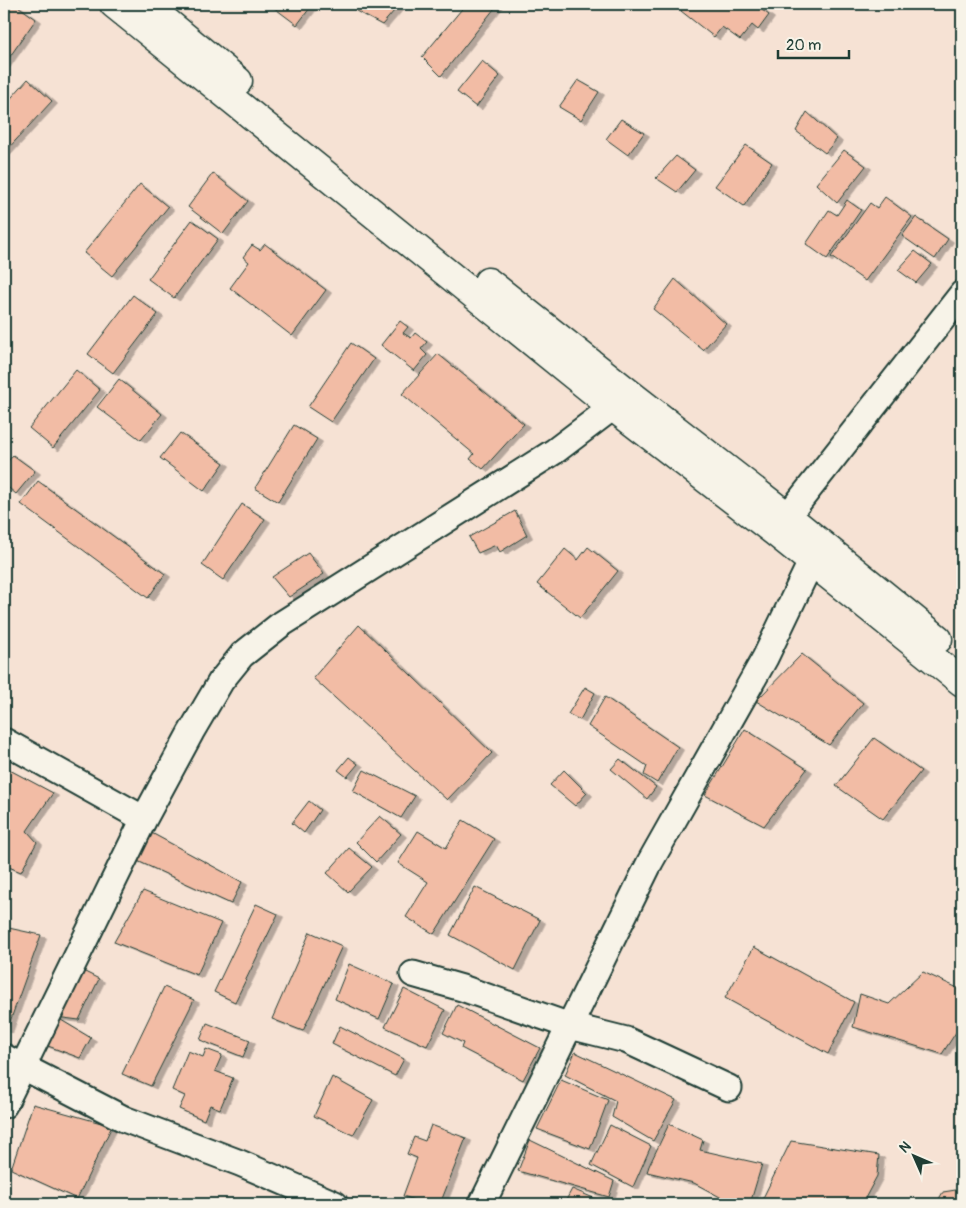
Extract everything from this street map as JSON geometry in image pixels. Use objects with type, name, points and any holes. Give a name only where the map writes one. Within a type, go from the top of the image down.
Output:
[{"type":"street","points":[[114,4],[781,524],[962,682]]},
{"type":"street","points":[[145,4],[427,233],[620,399]]},
{"type":"street","points":[[781,524],[962,294]]},
{"type":"street","points":[[4,1105],[13,1062],[191,732],[221,681],[242,655],[280,625],[555,451],[620,399]]},
{"type":"street","points":[[817,554],[962,659]]},
{"type":"street","points":[[482,1204],[650,862],[765,658],[817,554]]},
{"type":"street","points":[[4,741],[144,819]]},
{"type":"street","points":[[413,974],[462,988],[570,1026],[626,1040],[729,1088]]},
{"type":"street","points":[[13,1062],[124,1119],[240,1163],[335,1204]]},
{"type":"building","points":[[4,4],[15,4],[36,19],[4,65]]},
{"type":"building","points":[[269,4],[313,4],[297,25]]},
{"type":"building","points":[[362,4],[400,4],[382,25],[356,11]]},
{"type":"building","points":[[466,4],[498,4],[441,76],[422,57]]},
{"type":"building","points":[[686,4],[761,4],[758,7],[769,15],[758,30],[752,25],[740,40],[722,27],[714,37],[681,11]]},
{"type":"building","points":[[482,61],[500,76],[476,107],[457,92]]},
{"type":"building","points":[[28,79],[52,101],[4,153],[4,106]]},
{"type":"building","points":[[578,80],[599,92],[581,120],[559,107]]},
{"type":"building","points":[[807,112],[837,139],[825,153],[796,131]]},
{"type":"building","points":[[621,119],[644,133],[628,155],[606,139]]},
{"type":"building","points":[[746,145],[772,163],[744,206],[715,186]]},
{"type":"building","points":[[844,150],[866,166],[837,203],[816,184]]},
{"type":"building","points":[[676,156],[695,170],[677,192],[656,178]]},
{"type":"building","points":[[213,173],[248,201],[223,234],[188,207]]},
{"type":"building","points":[[140,184],[168,207],[112,276],[84,253]]},
{"type":"building","points":[[885,197],[912,217],[865,281],[831,257],[870,203],[877,208]]},
{"type":"building","points":[[847,200],[861,210],[827,259],[806,244],[829,210],[837,215]]},
{"type":"building","points":[[916,217],[948,239],[935,259],[902,236]]},
{"type":"building","points":[[192,220],[218,239],[174,298],[148,279]]},
{"type":"building","points":[[265,244],[326,290],[292,336],[230,288],[249,262],[243,257],[252,245],[260,250]]},
{"type":"building","points":[[915,251],[932,264],[916,283],[898,270]]},
{"type":"building","points":[[675,279],[726,324],[703,350],[653,309]]},
{"type":"building","points":[[133,295],[158,314],[113,373],[88,354]]},
{"type":"building","points":[[400,321],[408,327],[403,333],[411,338],[415,333],[427,342],[421,349],[427,355],[414,371],[381,345]]},
{"type":"building","points":[[351,343],[374,359],[331,422],[308,407]]},
{"type":"building","points":[[438,354],[524,424],[483,469],[470,459],[474,454],[402,394]]},
{"type":"building","points":[[76,370],[100,390],[53,448],[29,428]]},
{"type":"building","points":[[119,379],[162,414],[141,440],[97,407]]},
{"type":"building","points":[[294,425],[317,439],[278,502],[255,488]]},
{"type":"building","points":[[180,433],[224,463],[204,491],[160,458]]},
{"type":"building","points":[[13,455],[35,471],[16,494],[4,484],[4,466]]},
{"type":"building","points":[[38,481],[165,574],[148,598],[21,504]]},
{"type":"building","points":[[242,504],[265,519],[223,580],[202,565]]},
{"type":"building","points":[[515,511],[527,535],[500,552],[496,545],[478,553],[469,537]]},
{"type":"building","points":[[588,547],[618,571],[580,618],[537,584],[565,549],[578,560]]},
{"type":"building","points":[[308,553],[324,574],[289,597],[272,577]]},
{"type":"building","points":[[359,625],[492,753],[447,800],[313,678]]},
{"type":"building","points":[[802,654],[863,703],[829,745],[756,701]]},
{"type":"building","points":[[585,687],[595,693],[580,720],[568,714]]},
{"type":"building","points":[[605,697],[678,747],[657,783],[644,775],[647,766],[588,726]]},
{"type":"building","points":[[745,729],[807,769],[764,826],[705,795]]},
{"type":"building","points":[[874,738],[921,771],[883,819],[836,786]]},
{"type":"building","points":[[349,757],[358,764],[347,777],[338,770]]},
{"type":"building","points":[[620,759],[656,787],[647,799],[611,769]]},
{"type":"building","points":[[4,767],[53,793],[27,831],[37,842],[21,872],[4,865]]},
{"type":"building","points":[[364,770],[415,796],[401,818],[353,791]]},
{"type":"building","points":[[564,770],[587,793],[575,806],[550,785]]},
{"type":"building","points":[[309,801],[320,810],[304,833],[292,823]]},
{"type":"building","points":[[380,816],[401,834],[376,862],[356,842]]},
{"type":"building","points":[[463,820],[494,839],[434,934],[406,917],[428,882],[398,863],[418,831],[446,848]]},
{"type":"building","points":[[146,830],[242,882],[231,904],[131,858]]},
{"type":"building","points":[[349,848],[372,867],[348,892],[327,873]]},
{"type":"building","points":[[475,887],[540,920],[515,970],[450,935]]},
{"type":"building","points":[[143,891],[221,923],[197,975],[114,942]]},
{"type":"building","points":[[256,904],[278,914],[235,1002],[214,992]]},
{"type":"building","points":[[4,927],[41,935],[7,1030],[4,1029]]},
{"type":"building","points":[[310,932],[342,946],[303,1031],[272,1019]]},
{"type":"building","points":[[754,947],[854,1002],[828,1054],[725,998]]},
{"type":"building","points":[[349,964],[394,984],[379,1019],[335,999]]},
{"type":"building","points":[[77,968],[99,979],[79,1020],[56,1017]]},
{"type":"building","points":[[923,972],[962,990],[962,1023],[942,1054],[853,1027],[860,994],[889,1004]]},
{"type":"building","points":[[164,987],[194,1000],[151,1086],[122,1074]]},
{"type":"building","points":[[404,989],[445,1010],[427,1046],[385,1027]]},
{"type":"building","points":[[457,1005],[540,1048],[523,1080],[461,1048],[463,1043],[443,1033]]},
{"type":"building","points":[[56,1017],[91,1038],[80,1058],[40,1043]]},
{"type":"building","points":[[207,1023],[250,1040],[243,1057],[200,1040]]},
{"type":"building","points":[[340,1026],[404,1059],[395,1076],[332,1044]]},
{"type":"building","points":[[206,1049],[222,1055],[215,1071],[233,1078],[220,1109],[210,1105],[204,1120],[179,1109],[185,1096],[172,1090],[188,1051],[203,1057]]},
{"type":"building","points":[[575,1052],[676,1100],[653,1141],[612,1117],[616,1101],[565,1075]]},
{"type":"building","points":[[332,1077],[373,1100],[353,1135],[314,1116]]},
{"type":"building","points":[[561,1080],[608,1100],[590,1149],[537,1129]]},
{"type":"building","points":[[33,1104],[112,1126],[77,1199],[11,1169]]},
{"type":"building","points":[[669,1124],[703,1140],[700,1150],[762,1164],[750,1204],[733,1204],[694,1183],[647,1172]]},
{"type":"building","points":[[431,1125],[466,1138],[440,1204],[425,1204],[403,1196],[417,1158],[407,1154],[414,1137],[425,1141]]},
{"type":"building","points":[[610,1125],[651,1146],[633,1187],[591,1165]]},
{"type":"building","points":[[530,1140],[614,1181],[609,1197],[518,1171]]},
{"type":"building","points":[[791,1141],[879,1155],[877,1176],[862,1204],[760,1204]]},
{"type":"building","points":[[572,1189],[608,1204],[564,1204]]},
{"type":"building","points":[[962,1189],[962,1204],[936,1204],[943,1192]]}]
